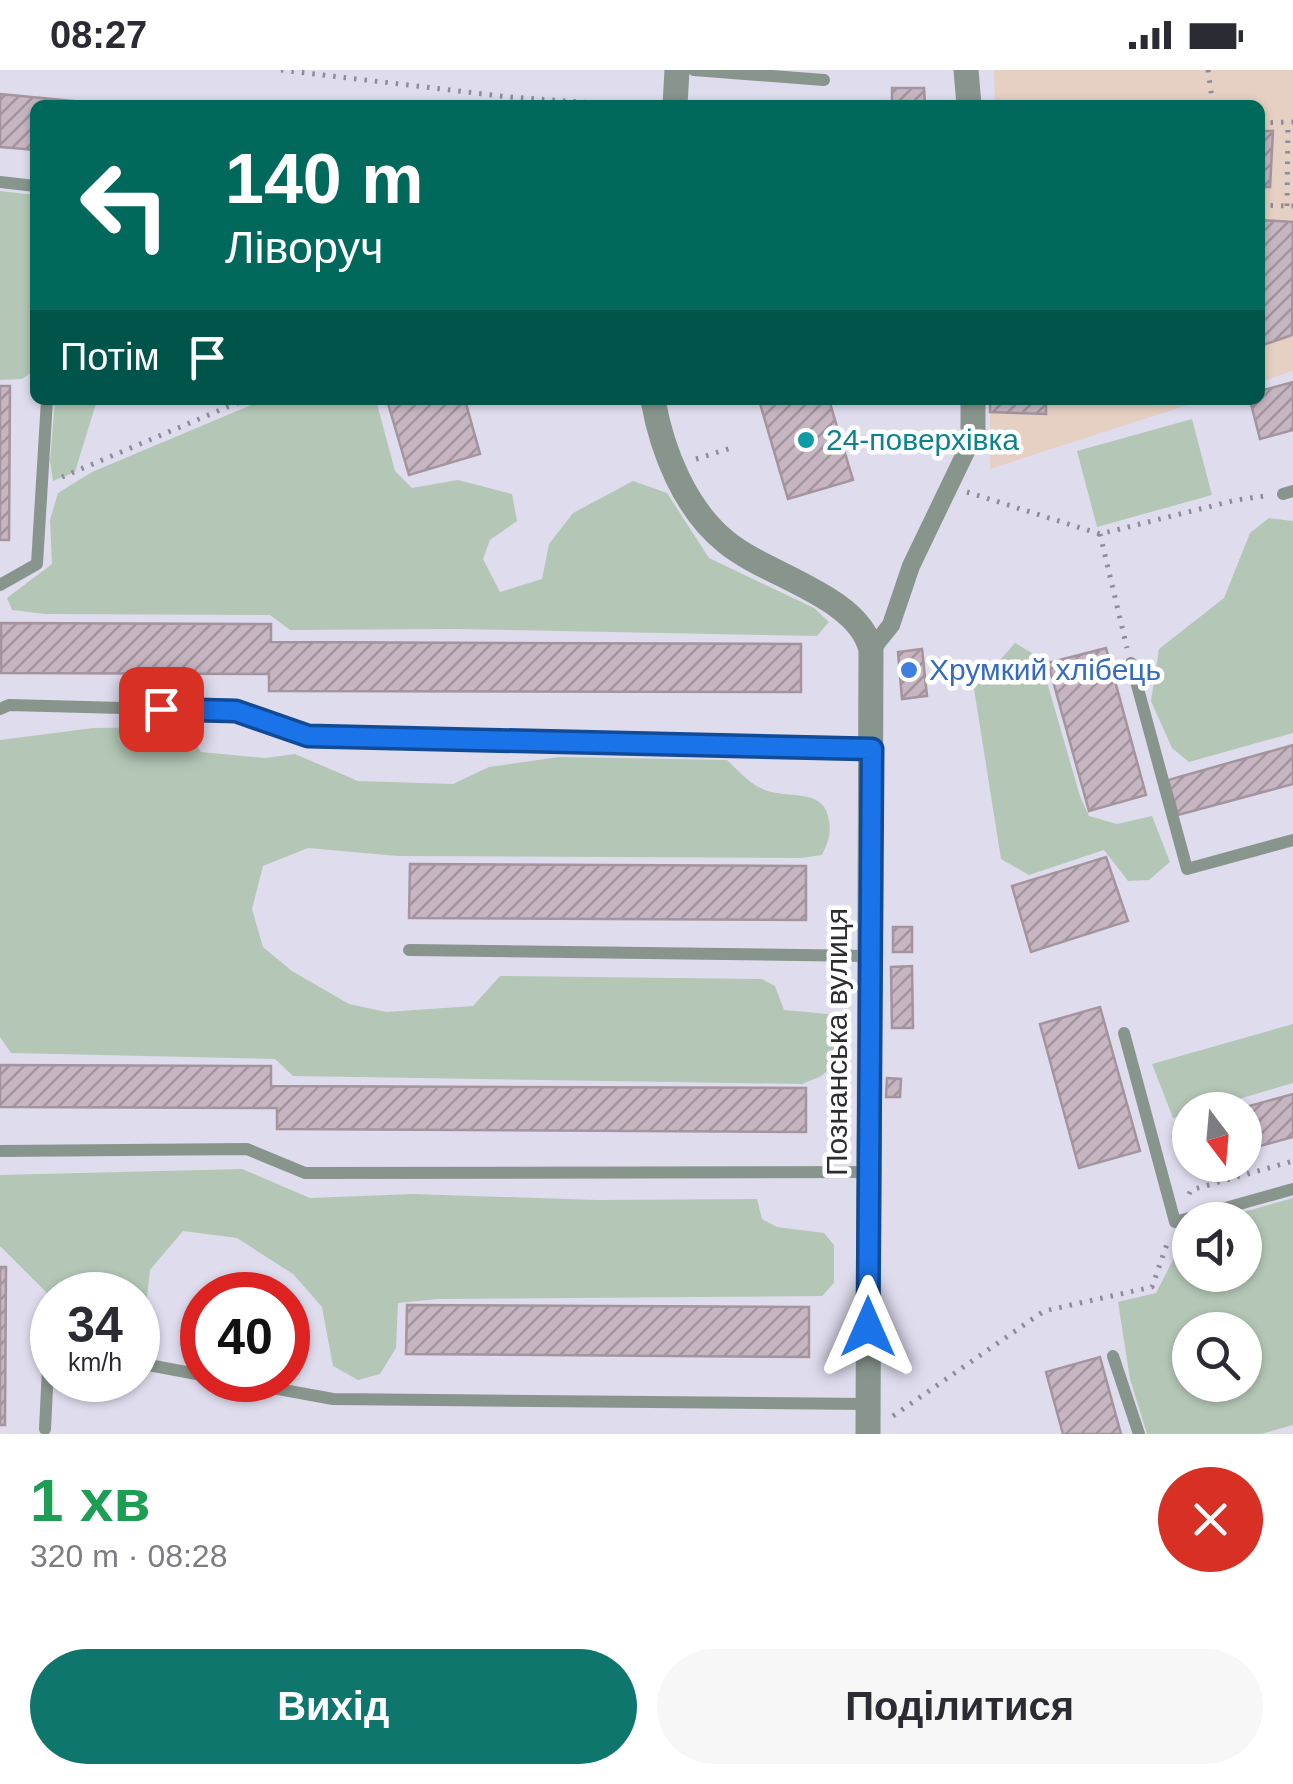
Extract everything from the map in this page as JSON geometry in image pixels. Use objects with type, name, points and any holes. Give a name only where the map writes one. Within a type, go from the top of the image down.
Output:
[{"type":"street","points":[[675,100],[677,70]]},
{"type":"street","points":[[966,70],[969,100]]},
{"type":"street","points":[[653,405],[683,489],[707,522],[741,554],[841,607],[868,635],[871,650]]},
{"type":"street","points":[[871,650],[892,625],[911,566],[973,437],[974,405]]},
{"type":"street","name":"Познанська вулиця","points":[[871,650],[871,1421]]},
{"type":"lane","points":[[694,70],[824,80]]},
{"type":"lane","points":[[0,182],[30,185]]},
{"type":"lane","points":[[0,585],[37,564],[48,405]]},
{"type":"lane","points":[[1131,663],[1187,869],[1293,840]]},
{"type":"lane","points":[[0,709],[9,705],[236,711],[308,736],[872,749]]},
{"type":"lane","points":[[409,950],[870,956]]},
{"type":"lane","points":[[1124,1033],[1172,1211]]},
{"type":"lane","points":[[0,1151],[246,1149],[305,1173],[870,1172]]},
{"type":"lane","points":[[1247,1202],[1293,1189]]},
{"type":"lane","points":[[1113,1356],[1139,1434]]},
{"type":"lane","points":[[310,1395],[333,1399],[871,1421]]},
{"type":"lane","points":[[45,1429],[47,1402]]},
{"type":"path","points":[[281,70],[551,100]]},
{"type":"path","points":[[1208,70],[1212,100]]},
{"type":"path","points":[[1265,204],[1290,206],[1290,122]]},
{"type":"path","points":[[42,486],[232,405]]},
{"type":"path","points":[[696,459],[731,448]]},
{"type":"path","points":[[951,483],[973,494],[1100,534],[1236,500],[1288,492]]},
{"type":"path","points":[[1100,534],[1131,663]]},
{"type":"path","points":[[1184,1202],[1190,1190],[1293,1162]]},
{"type":"path","points":[[871,1421],[1044,1310],[1152,1287],[1172,1230]]},
{"type":"shaded area","points":[[994,70],[1293,70],[1293,371],[1265,380],[1265,100],[995,100]]},
{"type":"shaded area","points":[[990,405],[1188,405],[990,469]]},
{"type":"green space","points":[[0,191],[30,194],[30,373],[22,379],[0,380]]},
{"type":"green space","points":[[55,405],[95,405],[75,472],[53,481],[50,461]]},
{"type":"green space","points":[[251,405],[377,405],[395,471],[412,488],[458,480],[512,494],[517,521],[490,540],[483,559],[500,592],[542,579],[549,544],[573,513],[633,481],[667,493],[709,558],[814,608],[829,622],[817,636],[290,630],[270,615],[45,614],[12,610],[7,598],[52,564],[50,520],[58,493],[92,472]]},
{"type":"green space","points":[[1192,419],[1212,495],[1097,527],[1077,451]]},
{"type":"green space","points":[[1269,518],[1293,521],[1293,733],[1189,762],[1172,748],[1151,701],[1159,649],[1224,598],[1250,533]]},
{"type":"green space","points":[[1015,643],[1040,658],[1089,816],[1117,824],[1152,816],[1170,862],[1149,880],[1128,881],[1104,850],[1029,875],[1001,859],[974,689]]},
{"type":"green space","points":[[183,727],[201,752],[265,758],[295,754],[358,781],[453,784],[489,767],[559,757],[727,760],[759,787],[819,801],[830,827],[822,855],[398,856],[308,848],[263,866],[252,909],[263,947],[292,971],[349,1004],[386,1012],[473,1006],[500,976],[762,979],[775,986],[784,1010],[828,1014],[834,1044],[830,1067],[821,1076],[802,1084],[293,1076],[275,1059],[11,1053],[0,1037],[0,740],[93,728]]},
{"type":"green space","points":[[1293,1024],[1293,1083],[1262,1092],[1172,1092],[1172,1115],[1152,1064]]},
{"type":"green space","points":[[242,1169],[310,1198],[413,1194],[598,1200],[757,1199],[762,1219],[777,1227],[824,1233],[834,1245],[834,1283],[822,1296],[438,1299],[398,1303],[396,1348],[380,1374],[358,1380],[333,1366],[322,1307],[310,1293],[310,1272],[290,1272],[237,1238],[183,1231],[150,1272],[30,1272],[30,1276],[0,1246],[0,1175]]},
{"type":"green space","points":[[1293,1198],[1293,1425],[1261,1434],[1147,1434],[1130,1379],[1118,1302],[1156,1293],[1172,1262],[1172,1292],[1262,1292],[1262,1207]]},
{"type":"building","points":[[892,88],[924,88],[925,100],[892,100]]},
{"type":"building","points":[[0,94],[63,100],[30,100],[30,150],[0,147]]},
{"type":"building","points":[[1265,131],[1273,131],[1270,187],[1265,187]]},
{"type":"building","points":[[1265,220],[1293,222],[1292,335],[1265,344]]},
{"type":"building","points":[[1293,382],[1293,430],[1260,439],[1251,405],[1265,405],[1265,390]]},
{"type":"building","points":[[0,386],[10,386],[9,540],[0,540]]},
{"type":"building","points":[[388,405],[466,405],[480,454],[409,475]]},
{"type":"building","name":"24-поверхівка","points":[[760,405],[830,405],[853,480],[788,499]]},
{"type":"building","points":[[990,405],[1046,405],[1046,414],[990,412]]},
{"type":"building","points":[[1,623],[271,624],[271,642],[801,644],[801,692],[269,691],[269,674],[1,673]]},
{"type":"building","points":[[1106,648],[1146,795],[1089,811],[1048,663]]},
{"type":"building","points":[[922,649],[927,696],[902,699],[898,652]]},
{"type":"building","points":[[1293,745],[1293,784],[1178,815],[1168,780]]},
{"type":"building","points":[[1106,857],[1128,921],[1031,952],[1012,886]]},
{"type":"building","points":[[410,864],[806,866],[806,920],[409,918]]},
{"type":"building","points":[[893,927],[912,927],[912,952],[893,952]]},
{"type":"building","points":[[912,966],[913,1028],[892,1028],[891,967]]},
{"type":"building","points":[[1100,1007],[1140,1151],[1079,1168],[1040,1024]]},
{"type":"building","points":[[0,1065],[271,1066],[271,1086],[806,1088],[806,1132],[277,1129],[277,1108],[0,1107]]},
{"type":"building","points":[[887,1078],[901,1079],[900,1097],[886,1097]]},
{"type":"building","points":[[1293,1094],[1293,1137],[1262,1145],[1262,1103]]},
{"type":"building","points":[[0,1267],[6,1267],[5,1425],[0,1425]]},
{"type":"building","points":[[407,1305],[809,1307],[809,1357],[406,1354]]},
{"type":"building","points":[[1100,1357],[1121,1434],[1063,1434],[1046,1372]]},
{"type":"place","name":"24-поверхівка","points":[[806,440]]},
{"type":"place","name":"Хрумкий хлібець","points":[[909,670]]},
{"type":"route","points":[[161,709],[236,711],[308,736],[872,749],[868,1327]]}]
